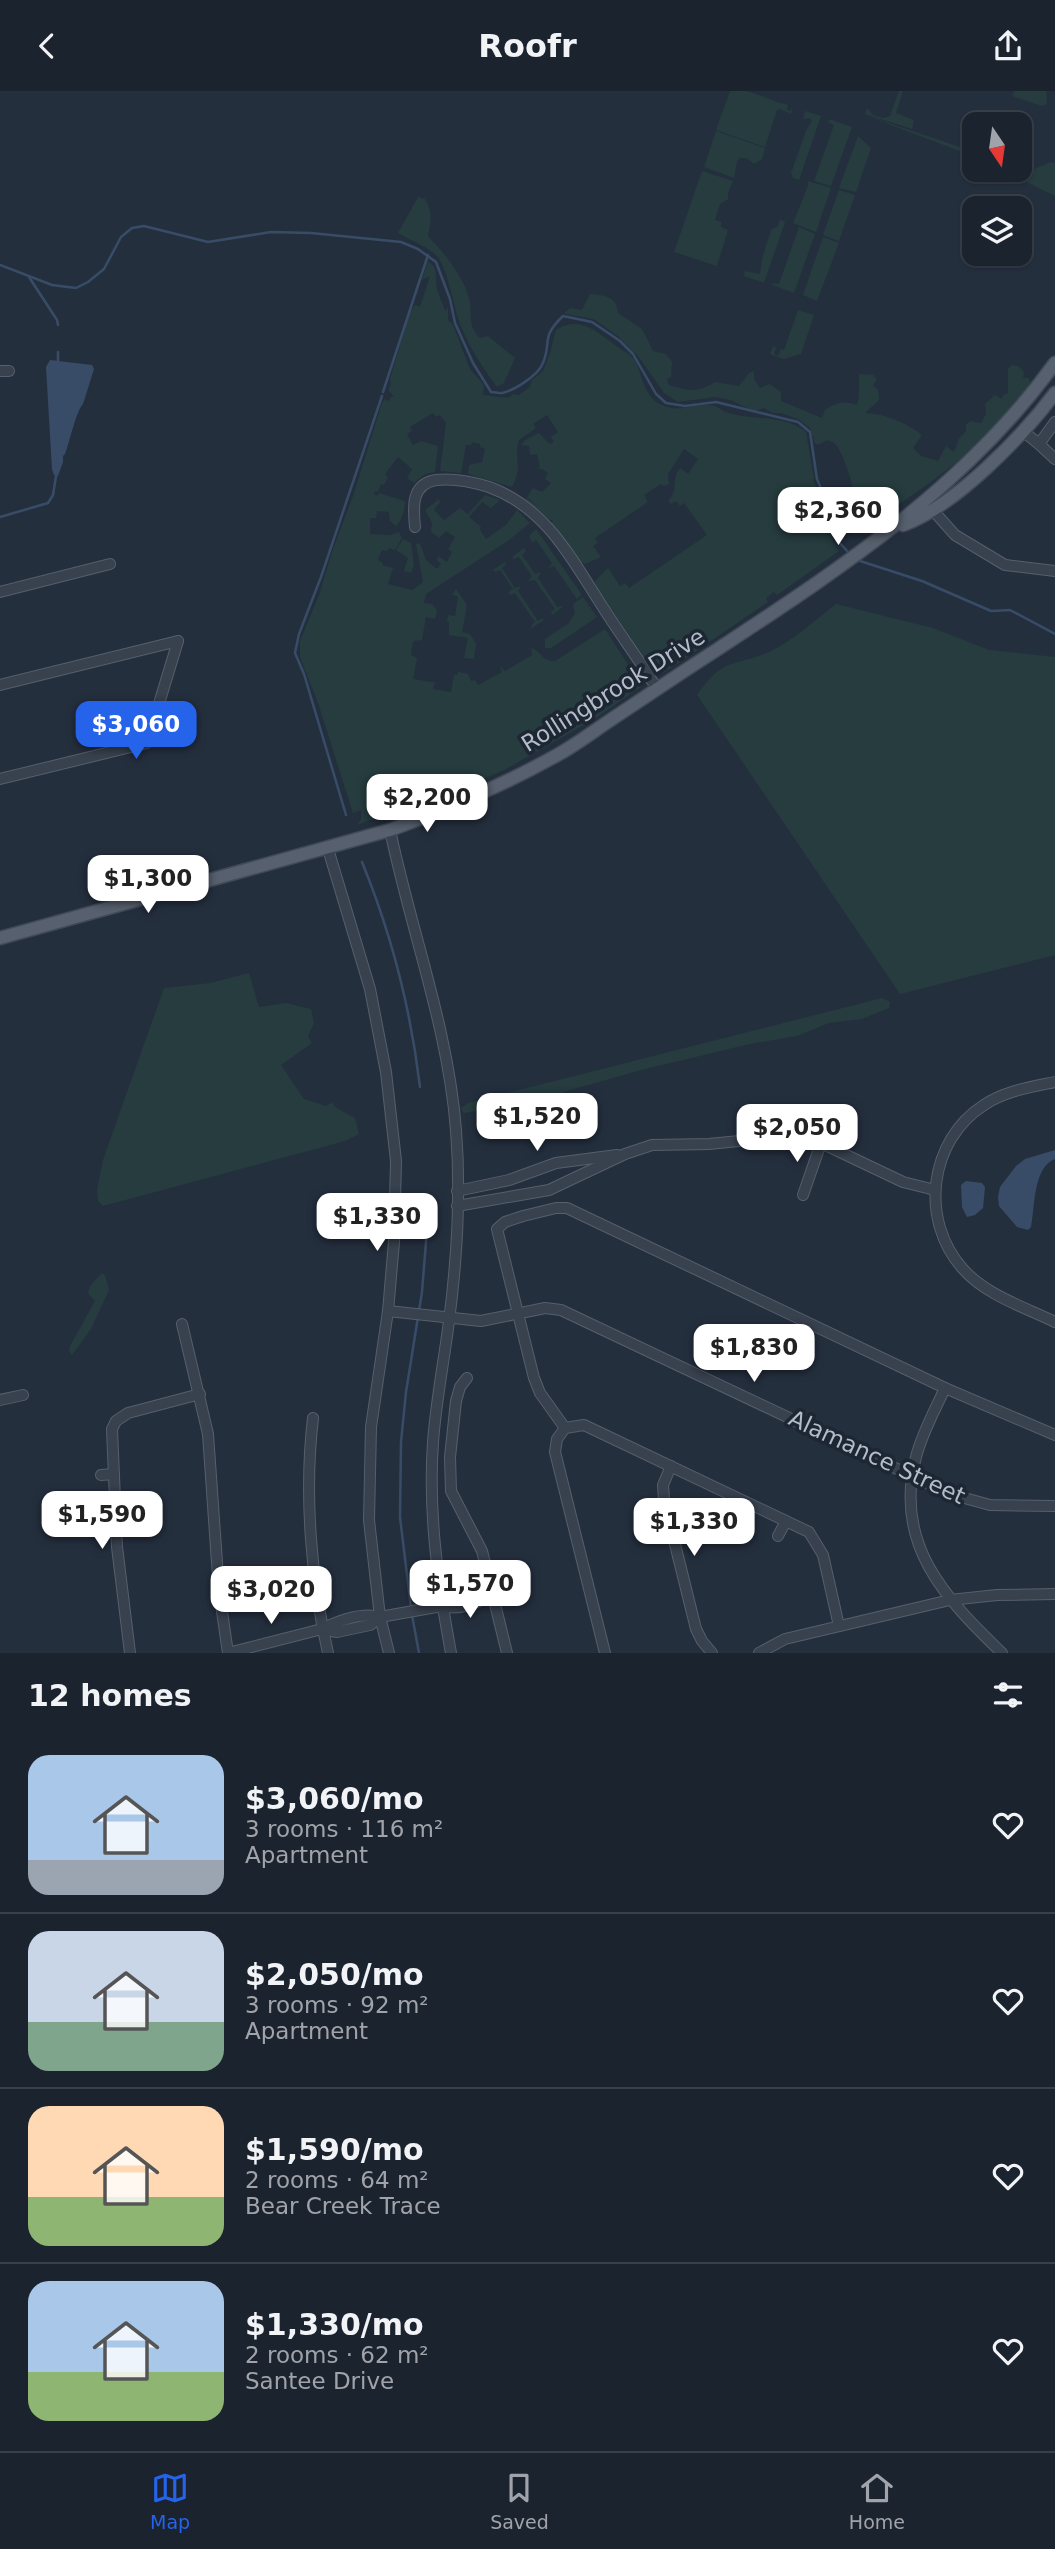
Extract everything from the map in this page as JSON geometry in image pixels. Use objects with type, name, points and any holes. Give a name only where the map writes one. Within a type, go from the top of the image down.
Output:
[{"type":"main road","points":[[929,504],[988,444],[1033,393],[1055,363]]},
{"type":"main road","points":[[1024,432],[1023,421],[1032,406],[1033,393]]},
{"type":"main road","points":[[929,504],[964,487],[1024,432],[1055,393]]},
{"type":"main road","name":"Rollingbrook Drive","points":[[0,938],[328,849],[390,830],[452,806],[559,754],[803,593],[893,529],[912,522],[929,504]]},
{"type":"street","points":[[1038,444],[1055,422]]},
{"type":"street","points":[[1024,432],[1055,459]]},
{"type":"street","points":[[415,527],[414,500],[418,491],[432,481],[456,480],[479,484],[504,492],[525,506],[545,522],[560,542],[657,689]]},
{"type":"street","points":[[929,504],[955,535],[1005,565],[1055,571]]},
{"type":"street","points":[[0,592],[110,564]]},
{"type":"street","points":[[0,685],[178,641],[147,743],[0,779]]},
{"type":"street","points":[[390,830],[431,983],[444,1047],[456,1131],[457,1206],[449,1319],[435,1416],[433,1458],[434,1533],[442,1606],[451,1653]]},
{"type":"street","points":[[328,849],[370,989],[386,1072],[396,1161],[394,1242],[371,1427],[369,1520],[380,1617],[389,1653]]},
{"type":"street","points":[[1055,1082],[1011,1092],[974,1112],[959,1127],[945,1150],[935,1189],[939,1227],[949,1250],[964,1271],[995,1294],[1055,1322]]},
{"type":"street","points":[[457,1206],[549,1190],[625,1154],[652,1145],[779,1136],[806,1138],[821,1143],[903,1182],[935,1189]]},
{"type":"street","points":[[803,1195],[821,1143]]},
{"type":"street","points":[[457,1191],[509,1181],[556,1163],[625,1154]]},
{"type":"street","points":[[565,1428],[540,1393],[517,1314],[497,1229],[500,1225],[556,1207],[567,1208],[945,1388],[1055,1435]]},
{"type":"street","name":"Alamance Street","points":[[387,1311],[481,1321],[545,1308],[571,1314],[950,1494],[980,1503],[1055,1506]]},
{"type":"street","points":[[182,1324],[200,1394],[212,1460],[217,1577],[228,1653],[322,1629],[335,1622],[368,1614],[380,1617],[442,1606],[452,1608],[477,1603],[492,1594]]},
{"type":"street","points":[[467,1378],[460,1387],[456,1401],[450,1457],[451,1491],[482,1551],[507,1653]]},
{"type":"street","points":[[945,1388],[916,1455],[912,1475],[911,1511],[919,1546],[929,1571],[950,1600],[1002,1653]]},
{"type":"street","points":[[130,1653],[119,1571],[112,1429],[121,1416],[200,1394]]},
{"type":"street","points":[[0,1400],[23,1395]]},
{"type":"street","points":[[313,1418],[311,1514],[314,1566],[322,1629],[328,1653]]},
{"type":"street","points":[[605,1653],[555,1452],[557,1439],[565,1428],[584,1425],[809,1532],[819,1546],[839,1626]]},
{"type":"street","points":[[671,1466],[663,1485],[664,1500],[696,1629],[712,1653]]},
{"type":"street","points":[[100,1475],[114,1474]]},
{"type":"street","points":[[778,1536],[786,1521]]},
{"type":"street","points":[[759,1653],[775,1643],[950,1600],[997,1595],[1055,1594]]},
{"type":"green space","points":[[730,91],[747,91],[788,105],[787,110],[790,111],[793,107],[791,114],[777,110],[765,147],[716,130]]},
{"type":"green space","points":[[899,91],[903,91],[896,113],[914,120],[912,129],[865,114],[867,108],[873,115],[883,118],[890,116]]},
{"type":"green space","points":[[1014,91],[1046,91],[1047,104],[1042,106],[1012,96]]},
{"type":"green space","points":[[805,111],[821,116],[799,180],[793,178],[791,173],[812,121],[810,118],[803,119]]},
{"type":"green space","points":[[865,115],[962,148],[962,152]]},
{"type":"green space","points":[[829,119],[852,127],[831,186],[814,181],[834,125],[828,122]]},
{"type":"green space","points":[[716,131],[765,148],[762,159],[754,164],[747,158],[740,158],[734,178],[704,167]]},
{"type":"green space","points":[[858,136],[871,148],[856,192],[839,188]]},
{"type":"green space","points":[[1051,162],[1055,163],[1055,196],[1027,182],[1032,182],[1032,170]]},
{"type":"green space","points":[[702,171],[733,181],[728,199],[720,204],[715,220],[728,230],[717,266],[674,252]]},
{"type":"green space","points":[[808,181],[831,188],[816,232],[793,223]]},
{"type":"green space","points":[[839,190],[855,195],[839,241],[823,235]]},
{"type":"green space","points":[[418,197],[425,199],[429,208],[428,236],[464,284],[474,330],[480,338],[488,336],[515,358],[504,383],[497,387],[477,358],[458,319],[440,261],[428,249],[398,233]]},
{"type":"green space","points":[[780,219],[785,222],[764,283],[744,276],[745,271],[760,274],[771,230],[778,226]]},
{"type":"green space","points":[[799,227],[815,234],[794,293],[772,285],[779,284]]},
{"type":"green space","points":[[823,237],[839,243],[817,301],[803,295]]},
{"type":"green space","points":[[428,261],[435,270],[438,293],[445,311],[448,308],[448,320],[453,325],[470,369],[484,385],[483,395],[508,398],[513,394],[519,395],[530,387],[532,380],[543,371],[556,330],[580,324],[594,330],[632,357],[647,390],[658,403],[671,408],[712,405],[726,412],[788,423],[806,432],[813,481],[839,551],[777,595],[774,592],[766,598],[768,602],[665,672],[658,673],[653,670],[597,588],[595,581],[608,568],[620,586],[625,583],[629,588],[707,535],[684,503],[680,506],[676,501],[671,504],[668,501],[673,493],[677,472],[680,468],[688,474],[698,459],[684,449],[668,474],[669,484],[661,484],[644,495],[648,502],[595,538],[598,543],[593,546],[601,557],[585,564],[579,561],[551,522],[553,520],[525,499],[536,505],[527,497],[533,488],[542,492],[551,483],[545,479],[548,473],[538,469],[540,467],[537,454],[530,455],[529,446],[521,445],[539,433],[550,444],[554,442],[551,437],[558,432],[547,415],[533,424],[536,428],[519,440],[518,468],[512,487],[468,474],[469,465],[482,462],[485,449],[472,442],[471,445],[466,445],[461,473],[440,471],[446,423],[440,415],[436,417],[433,413],[410,427],[412,431],[407,434],[413,445],[421,441],[438,446],[435,472],[425,474],[414,483],[407,478],[412,469],[398,457],[385,474],[388,477],[384,485],[381,484],[378,492],[375,491],[374,494],[405,501],[403,515],[396,526],[390,521],[389,512],[377,511],[376,518],[370,518],[370,534],[391,535],[399,532],[402,538],[395,550],[382,550],[378,560],[382,565],[393,568],[388,584],[412,590],[423,582],[416,544],[420,543],[426,560],[437,569],[441,564],[437,560],[438,556],[447,562],[452,552],[448,549],[455,537],[446,531],[439,538],[431,532],[432,523],[425,510],[439,499],[440,502],[434,510],[444,520],[460,508],[468,514],[485,495],[500,500],[491,508],[482,502],[469,517],[481,527],[486,539],[506,525],[517,510],[530,523],[509,540],[426,594],[424,603],[432,604],[437,610],[435,619],[426,617],[422,640],[413,641],[411,655],[417,658],[413,679],[437,683],[433,689],[451,692],[454,675],[458,672],[468,674],[471,681],[475,680],[478,685],[502,672],[500,666],[505,671],[532,655],[531,648],[547,660],[555,661],[605,629],[642,686],[596,718],[504,770],[396,816],[392,812],[357,825],[361,819],[361,810],[353,813],[318,703],[300,657],[300,641],[319,595],[382,403],[385,399],[389,401],[394,397],[388,390],[390,379],[410,312],[415,305],[420,307],[430,276],[422,280]]},
{"type":"green space","points":[[590,294],[613,300],[618,313],[642,329],[653,351],[666,354],[672,362],[671,377],[667,379],[669,385],[687,390],[709,386],[715,382],[739,386],[749,373],[754,371],[754,379],[760,388],[770,384],[781,392],[781,401],[822,418],[825,410],[837,404],[857,405],[859,374],[873,375],[877,379],[873,386],[878,390],[879,400],[865,413],[888,417],[915,430],[922,435],[913,448],[921,456],[938,461],[946,446],[954,452],[959,439],[966,431],[966,424],[971,421],[981,423],[986,414],[985,404],[995,395],[1002,399],[1003,395],[1008,393],[1008,369],[1011,365],[1018,366],[1024,372],[1023,378],[1029,378],[1030,383],[1000,422],[982,440],[944,472],[883,515],[860,498],[854,497],[848,471],[837,446],[827,440],[815,444],[810,428],[798,419],[764,408],[756,411],[731,400],[715,397],[678,402],[664,393],[638,356],[619,337],[594,319],[565,314],[571,308],[582,310]]},
{"type":"green space","points":[[798,310],[814,315],[801,354],[784,359],[770,354],[773,346],[776,348],[774,354],[778,356],[781,349],[784,350]]},
{"type":"green space","points":[[536,529],[582,595],[577,599],[554,566],[548,568],[552,563],[536,540],[532,543],[529,536]]},
{"type":"green space","points":[[403,539],[411,543],[414,565],[411,573],[404,571],[408,558],[396,550]]},
{"type":"green space","points":[[524,548],[526,551],[522,555],[535,574],[541,572],[538,578],[557,607],[564,606],[552,615],[551,612],[555,609],[535,580],[528,581],[532,576],[519,557],[512,557]]},
{"type":"green space","points":[[505,562],[502,568],[515,588],[521,586],[518,591],[538,621],[542,618],[544,620],[532,628],[535,622],[515,593],[508,593],[513,589],[500,570],[493,570]]},
{"type":"green space","points":[[456,589],[467,605],[462,632],[470,634],[476,644],[474,659],[464,658],[468,638],[449,635],[447,621],[448,615],[455,616],[458,596],[452,595]]},
{"type":"green space","points":[[583,597],[597,617],[551,648],[545,648],[545,639],[569,623],[575,613],[573,604]]},
{"type":"green space","points":[[836,604],[933,628],[989,650],[1055,657],[1055,955],[900,994],[697,695],[722,668],[778,647]]},
{"type":"green space","points":[[249,973],[259,1007],[286,1003],[311,1009],[314,1023],[308,1036],[312,1043],[281,1065],[304,1099],[326,1106],[332,1102],[335,1107],[355,1118],[359,1134],[345,1141],[103,1206],[98,1201],[97,1190],[103,1160],[164,988],[210,983]]},
{"type":"green space","points":[[882,998],[890,1002],[889,1008],[862,1019],[829,1023],[797,1036],[750,1044],[641,1070],[511,1107],[463,1113],[461,1108],[468,1103]]},
{"type":"green space","points":[[102,1273],[109,1290],[91,1329],[72,1355],[70,1346],[95,1301],[88,1293],[90,1286]]},
{"type":"water","points":[[50,360],[92,365],[94,369],[58,476],[54,475],[52,469],[46,367]]},
{"type":"water","points":[[1055,1150],[1055,1159],[1048,1163],[1039,1179],[1031,1227],[1028,1230],[1017,1227],[999,1206],[1000,1187],[1025,1159]]},
{"type":"water","points":[[966,1181],[982,1183],[985,1187],[983,1208],[975,1215],[967,1217],[962,1207],[961,1185]]},
{"type":"waterway","points":[[0,265],[52,285],[76,288],[104,269],[121,237],[132,228],[144,226],[208,242],[271,232],[401,242],[418,249],[436,262],[450,299],[455,323],[473,363],[491,392],[507,392],[535,374],[545,357],[551,330],[563,316],[592,322],[620,341],[633,354],[656,394],[666,403],[685,406],[716,402],[798,422],[810,432],[817,479],[829,507],[837,540],[849,553]]},
{"type":"waterway","points":[[383,392],[428,255]]},
{"type":"waterway","points":[[29,277],[58,325]]},
{"type":"waterway","points":[[58,352],[58,361]]},
{"type":"waterway","points":[[346,815],[304,674],[295,653],[299,634],[382,396]]},
{"type":"waterway","points":[[0,517],[48,503],[53,495],[56,476]]},
{"type":"waterway","points":[[857,560],[922,581],[991,611],[1010,610],[1055,634]]},
{"type":"waterway","points":[[362,862],[382,916],[398,973],[420,1087]]},
{"type":"waterway","points":[[411,1608],[400,1517],[401,1442],[422,1292],[428,1217]]},
{"type":"waterway","points":[[412,1615],[419,1653]]}]
